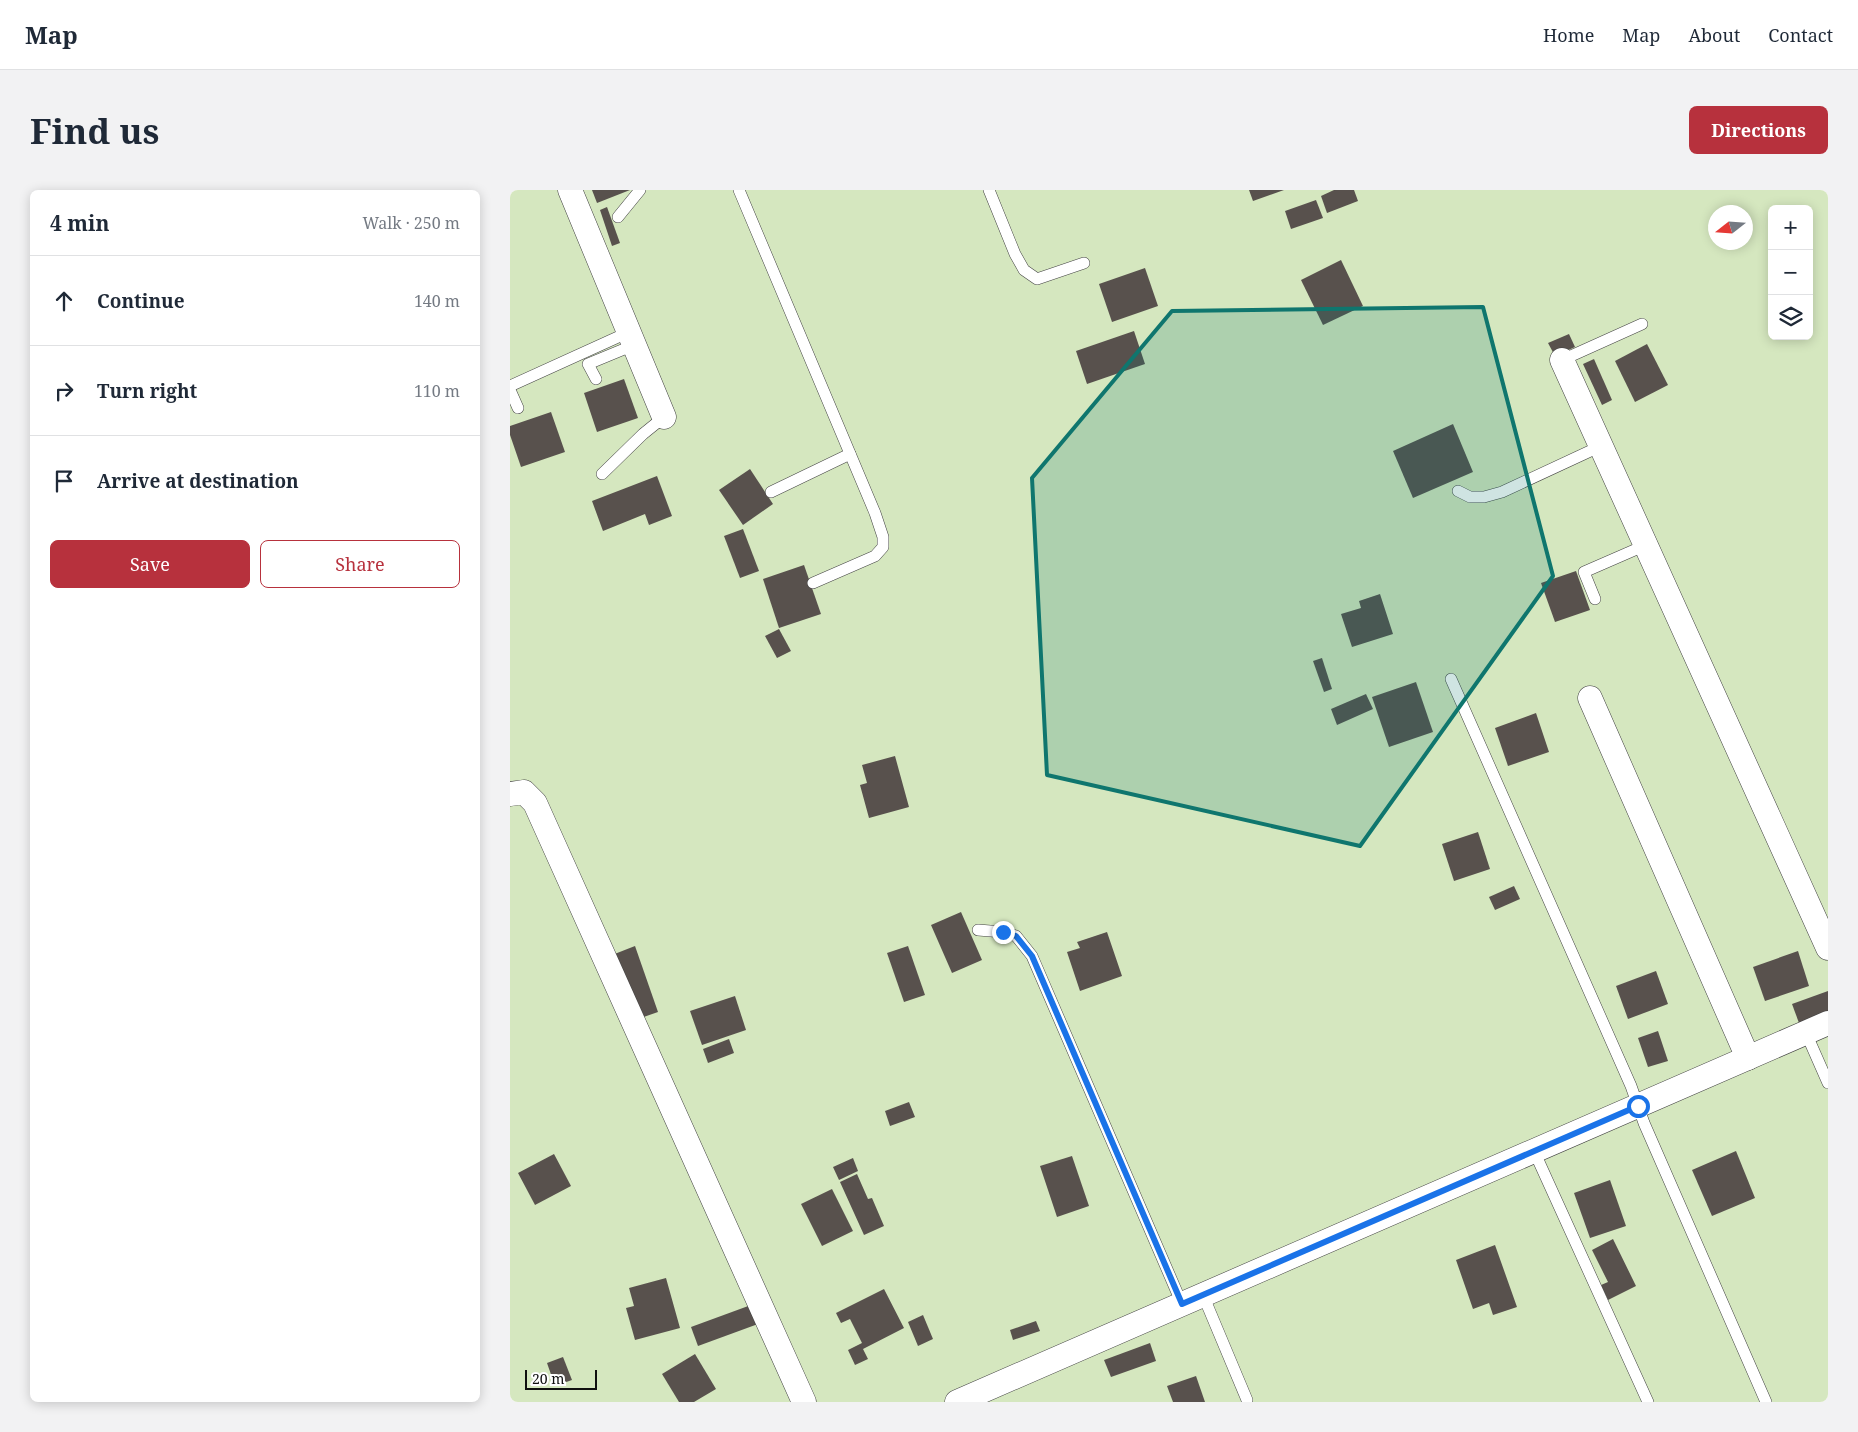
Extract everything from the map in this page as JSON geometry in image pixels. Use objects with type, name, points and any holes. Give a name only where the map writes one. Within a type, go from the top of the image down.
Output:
[{"type":"street","points":[[570,190],[664,418]]},
{"type":"street","points":[[1562,360],[1828,948]]},
{"type":"street","points":[[1590,698],[1748,1058]]},
{"type":"street","points":[[510,794],[524,792],[535,804],[804,1402]]},
{"type":"street","points":[[957,1402],[1828,1023]]},
{"type":"lane","points":[[618,217],[640,190]]},
{"type":"lane","points":[[739,190],[875,513],[882,537],[882,547],[875,556],[813,583]]},
{"type":"lane","points":[[990,190],[1015,254],[1024,270],[1037,279],[1084,263]]},
{"type":"lane","points":[[1562,360],[1642,324]]},
{"type":"lane","points":[[596,378],[588,364],[632,338]]},
{"type":"lane","points":[[510,386],[632,338]]},
{"type":"lane","points":[[510,390],[518,408]]},
{"type":"lane","points":[[602,474],[643,434],[664,418]]},
{"type":"lane","points":[[1458,491],[1470,497],[1484,497],[1502,492],[1601,446]]},
{"type":"lane","points":[[771,492],[850,454]]},
{"type":"lane","points":[[1595,599],[1584,572],[1646,545]]},
{"type":"lane","points":[[1451,679],[1631,1086],[1644,1124],[1766,1402]]},
{"type":"lane","points":[[978,930],[1003,932],[1016,936],[1032,956],[1193,1300],[1246,1400]]},
{"type":"lane","points":[[1806,1033],[1828,1082]]},
{"type":"lane","points":[[1534,1151],[1648,1402]]},
{"type":"highlighted area","points":[[1483,307],[1553,576],[1360,846],[1047,775],[1032,478],[1172,311]]},
{"type":"green space","points":[[510,190],[1828,190],[1828,1402],[510,1402]]},
{"type":"building","points":[[592,190],[630,190],[597,203]]},
{"type":"building","points":[[1249,190],[1284,190],[1253,201]]},
{"type":"building","points":[[1334,190],[1354,190],[1358,201],[1327,213],[1321,196]]},
{"type":"building","points":[[1316,200],[1323,218],[1291,229],[1285,211]]},
{"type":"building","points":[[607,207],[620,243],[612,246],[600,210]]},
{"type":"building","points":[[1341,260],[1363,306],[1323,325],[1301,280]]},
{"type":"building","points":[[1145,268],[1158,306],[1112,322],[1099,284]]},
{"type":"building","points":[[1134,331],[1145,364],[1087,384],[1076,351]]},
{"type":"building","points":[[1569,334],[1575,347],[1555,356],[1548,343]]},
{"type":"building","points":[[1647,344],[1668,385],[1635,402],[1615,361]]},
{"type":"building","points":[[1594,359],[1612,400],[1602,405],[1583,364]]},
{"type":"building","points":[[624,379],[638,418],[597,432],[584,393]]},
{"type":"building","points":[[551,412],[565,452],[521,467],[510,435],[510,426]]},
{"type":"building","points":[[1453,424],[1473,472],[1413,498],[1393,451]]},
{"type":"building","points":[[750,469],[773,504],[743,525],[719,490]]},
{"type":"building","points":[[657,476],[672,516],[649,525],[645,514],[603,531],[592,501]]},
{"type":"building","points":[[743,529],[759,571],[740,578],[724,536]]},
{"type":"building","points":[[804,565],[821,614],[779,628],[763,579]]},
{"type":"building","points":[[1576,571],[1590,610],[1555,622],[1541,583]]},
{"type":"building","points":[[1380,594],[1393,634],[1352,647],[1341,614],[1361,608],[1359,601]]},
{"type":"building","points":[[779,629],[791,651],[777,658],[765,636]]},
{"type":"building","points":[[1322,658],[1332,689],[1324,692],[1313,661]]},
{"type":"building","points":[[1416,682],[1433,732],[1389,747],[1372,697]]},
{"type":"building","points":[[1366,694],[1373,709],[1337,725],[1331,709]]},
{"type":"building","points":[[1536,713],[1549,752],[1508,766],[1495,728]]},
{"type":"building","points":[[895,756],[909,807],[869,818],[860,785],[867,783],[862,765]]},
{"type":"building","points":[[1478,832],[1490,869],[1454,881],[1442,844]]},
{"type":"building","points":[[1514,886],[1520,899],[1495,910],[1489,897]]},
{"type":"building","points":[[961,912],[982,960],[952,973],[931,925]]},
{"type":"building","points":[[1107,932],[1122,976],[1080,991],[1067,952],[1080,948],[1077,942]]},
{"type":"building","points":[[635,946],[658,1012],[635,1020],[612,955]]},
{"type":"building","points":[[908,946],[925,995],[904,1002],[887,953]]},
{"type":"building","points":[[1798,951],[1809,986],[1765,1001],[1753,967]]},
{"type":"building","points":[[1656,971],[1668,1004],[1628,1019],[1616,986]]},
{"type":"building","points":[[1828,991],[1828,1013],[1799,1023],[1792,1004]]},
{"type":"building","points":[[735,996],[746,1030],[702,1045],[690,1011]]},
{"type":"building","points":[[1658,1031],[1668,1061],[1648,1067],[1638,1038]]},
{"type":"building","points":[[729,1039],[734,1053],[708,1063],[703,1049]]},
{"type":"building","points":[[909,1102],[915,1117],[890,1126],[885,1111]]},
{"type":"building","points":[[1736,1151],[1755,1198],[1712,1216],[1692,1170]]},
{"type":"building","points":[[554,1154],[571,1186],[535,1205],[518,1173]]},
{"type":"building","points":[[1072,1156],[1089,1206],[1057,1217],[1040,1166]]},
{"type":"building","points":[[853,1158],[858,1171],[839,1180],[833,1167]]},
{"type":"building","points":[[857,1174],[868,1199],[872,1198],[884,1226],[864,1235],[840,1182]]},
{"type":"building","points":[[1610,1180],[1626,1226],[1590,1238],[1574,1193]]},
{"type":"building","points":[[832,1189],[853,1231],[822,1246],[801,1204]]},
{"type":"building","points":[[1613,1239],[1636,1286],[1608,1300],[1601,1285],[1608,1282],[1592,1250]]},
{"type":"building","points":[[1495,1245],[1517,1307],[1493,1315],[1489,1303],[1473,1309],[1456,1260]]},
{"type":"building","points":[[666,1278],[680,1328],[635,1340],[626,1308],[634,1306],[629,1288]]},
{"type":"building","points":[[884,1289],[904,1328],[863,1349],[868,1359],[855,1365],[848,1350],[862,1343],[850,1319],[841,1323],[836,1313]]},
{"type":"building","points":[[751,1305],[758,1324],[698,1346],[691,1327]]},
{"type":"building","points":[[923,1315],[933,1339],[918,1346],[908,1322]]},
{"type":"building","points":[[1036,1321],[1040,1331],[1013,1340],[1010,1330]]},
{"type":"building","points":[[1150,1343],[1156,1361],[1111,1377],[1104,1360]]},
{"type":"building","points":[[695,1354],[716,1389],[694,1402],[679,1402],[662,1374]]},
{"type":"building","points":[[563,1357],[572,1380],[555,1386],[547,1363]]},
{"type":"building","points":[[1196,1376],[1205,1402],[1173,1402],[1167,1386]]},
{"type":"route","points":[[1003,932],[1016,936],[1032,956],[1182,1304],[1638,1106]]}]
